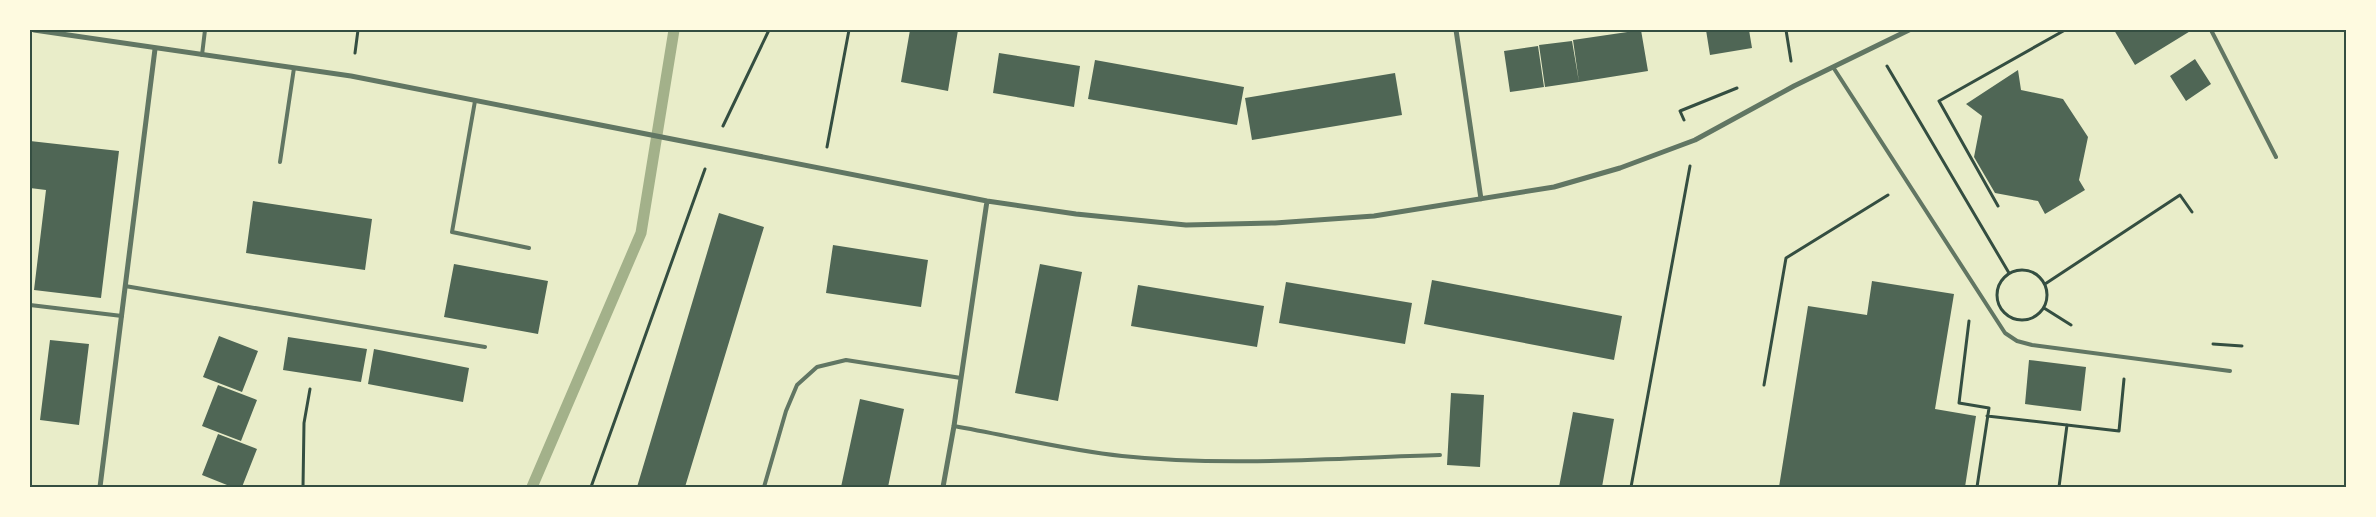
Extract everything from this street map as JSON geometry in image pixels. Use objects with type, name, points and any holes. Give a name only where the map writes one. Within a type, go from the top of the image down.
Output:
[{"type":"street","points":[[34,30],[351,76],[987,201],[1076,214],[1186,225],[1275,223],[1374,216],[1564,184],[1620,168],[1694,140],[1794,86],[1908,30]]},
{"type":"street","points":[[1456,30],[1481,199]]},
{"type":"street","points":[[100,487],[155,48]]},
{"type":"street","points":[[943,487],[954,426],[987,201]]},
{"type":"lane","points":[[202,55],[205,30]]},
{"type":"lane","points":[[2211,30],[2276,157]]},
{"type":"lane","points":[[1834,67],[2005,333],[2017,341],[2032,345],[2230,371]]},
{"type":"lane","points":[[280,162],[294,68]]},
{"type":"lane","points":[[475,100],[452,232],[529,248]]},
{"type":"lane","points":[[125,286],[485,347]]},
{"type":"lane","points":[[30,305],[122,316]]},
{"type":"lane","points":[[764,487],[786,411],[797,385],[817,367],[846,360],[961,378]]},
{"type":"lane","points":[[954,426],[1121,456],[1168,459],[1211,461],[1440,455]]},
{"type":"path","points":[[591,487],[712,148],[769,30]]},
{"type":"path","points":[[824,168],[849,30]]},
{"type":"path","points":[[1786,30],[1794,86]]},
{"type":"path","points":[[1998,206],[1939,101],[2065,30]]},
{"type":"path","points":[[1875,46],[2009,273]]},
{"type":"path","points":[[1631,487],[1694,140]]},
{"type":"path","points":[[1764,385],[1786,258],[1908,182]]},
{"type":"path","points":[[2045,284],[2180,195],[2192,212]]},
{"type":"path","points":[[2025,269],[2034,272],[2045,284],[2047,300],[2044,308],[2031,318],[2014,319],[2002,309],[1997,294],[2003,278],[2009,273],[2025,269]]},
{"type":"path","points":[[1974,285],[1959,403],[1988,408],[1977,487]]},
{"type":"path","points":[[1987,416],[2119,431],[2127,358]]},
{"type":"path","points":[[303,487],[304,423],[310,389]]},
{"type":"path","points":[[2059,487],[2067,425]]},
{"type":"building","points":[[910,30],[958,30],[948,91],[901,82]]},
{"type":"building","points":[[1641,30],[1648,71],[1579,82],[1573,40]]},
{"type":"building","points":[[1706,30],[1749,30],[1752,48],[1710,55]]},
{"type":"building","points":[[2114,30],[2192,30],[2135,65]]},
{"type":"building","points":[[1572,41],[1579,82],[1545,87],[1539,45]]},
{"type":"building","points":[[1538,46],[1544,87],[1510,92],[1504,51]]},
{"type":"building","points":[[999,53],[1080,66],[1074,107],[993,93]]},
{"type":"building","points":[[2195,59],[2211,84],[2186,101],[2170,76]]},
{"type":"building","points":[[1095,60],[1244,87],[1237,125],[1088,99]]},
{"type":"building","points":[[2018,70],[2021,90],[2063,99],[2088,137],[2079,180],[2085,190],[2045,214],[2038,201],[1995,193],[1974,157],[1982,116],[1966,104]]},
{"type":"building","points":[[1395,73],[1402,115],[1252,140],[1245,98]]},
{"type":"building","points":[[30,141],[119,151],[101,298],[34,290],[46,190],[30,188]]},
{"type":"building","points":[[253,201],[372,219],[365,270],[246,253]]},
{"type":"building","points":[[719,213],[764,227],[685,487],[637,487]]},
{"type":"building","points":[[833,245],[928,260],[921,307],[826,293]]},
{"type":"building","points":[[454,264],[548,281],[538,334],[444,317]]},
{"type":"building","points":[[1040,264],[1082,272],[1058,401],[1015,393]]},
{"type":"building","points":[[1432,280],[1622,316],[1614,360],[1424,324]]},
{"type":"building","points":[[1872,281],[1954,294],[1935,409],[1976,416],[1965,487],[1779,487],[1808,306],[1867,315]]},
{"type":"building","points":[[1286,282],[1412,303],[1405,344],[1279,323]]},
{"type":"building","points":[[1138,285],[1264,306],[1257,347],[1131,326]]},
{"type":"building","points":[[219,336],[258,351],[242,392],[203,377]]},
{"type":"building","points":[[288,337],[367,349],[361,382],[283,370]]},
{"type":"building","points":[[50,340],[89,344],[79,425],[40,420]]},
{"type":"building","points":[[374,349],[469,368],[463,402],[368,384]]},
{"type":"building","points":[[2029,360],[2086,367],[2081,411],[2025,404]]},
{"type":"building","points":[[218,385],[257,400],[241,441],[202,426]]},
{"type":"building","points":[[1451,393],[1484,395],[1480,467],[1447,465]]},
{"type":"building","points":[[860,399],[904,409],[888,487],[841,487]]},
{"type":"building","points":[[1573,412],[1614,419],[1602,487],[1559,487]]},
{"type":"building","points":[[218,434],[257,449],[242,487],[232,487],[202,475]]},
{"type":"waterway","points":[[532,487],[641,233],[674,30]]}]
